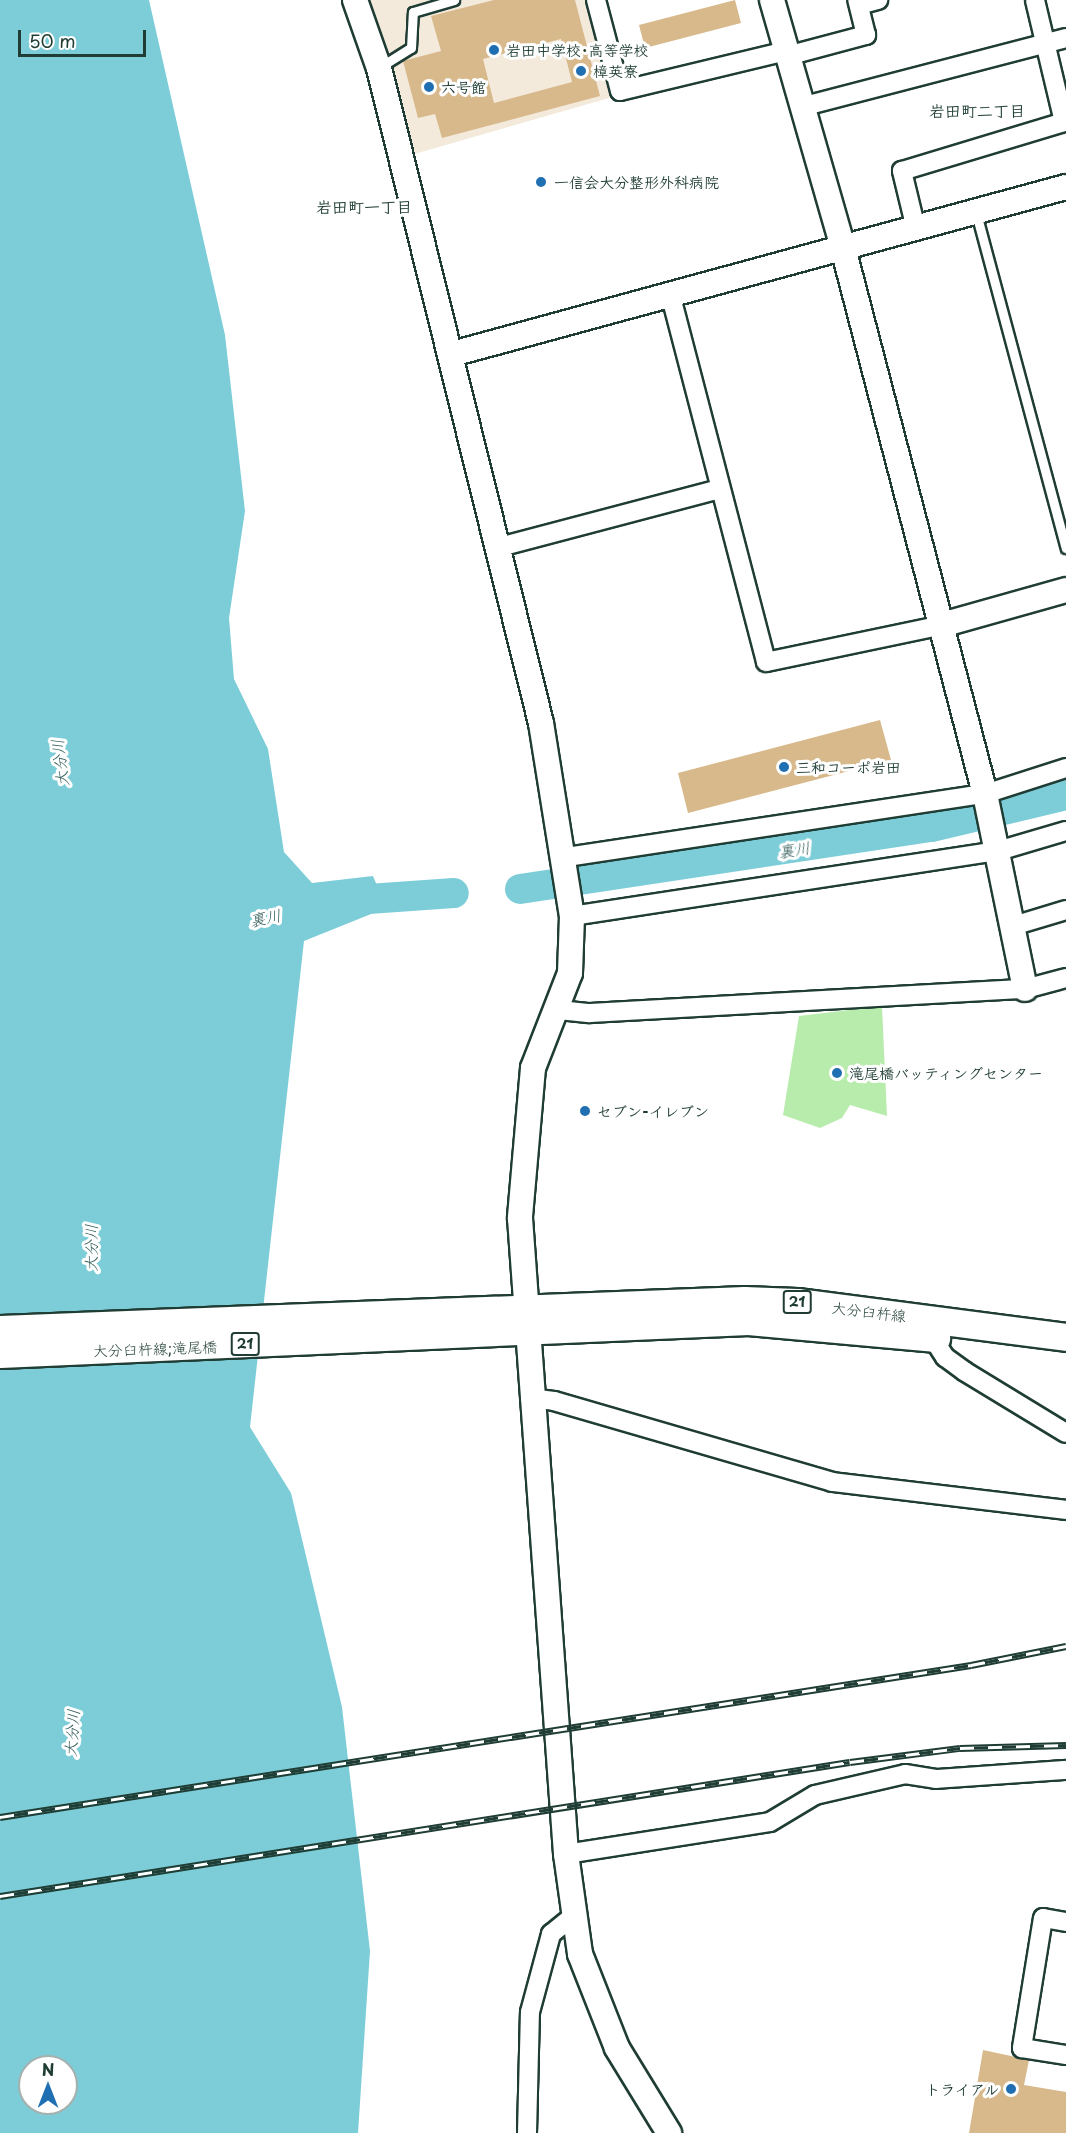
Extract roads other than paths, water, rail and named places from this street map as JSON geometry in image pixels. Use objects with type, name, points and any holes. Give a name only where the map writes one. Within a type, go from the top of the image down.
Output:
[{"type":"main road","name":"大分臼杵線","points":[[527,1319],[797,1302],[1066,1337]]},
{"type":"main road","name":"21","points":[[490,1321],[527,1319]]},
{"type":"main road","name":"大分臼杵線","points":[[527,1319],[748,1322],[932,1337],[1066,1356]]},
{"type":"main road","name":"大分臼杵線;滝尾橋","points":[[0,1329],[490,1321]]},
{"type":"main road","name":"大分臼杵線;滝尾橋","points":[[0,1354],[490,1321]]},
{"type":"street","points":[[355,0],[379,68],[452,354],[496,548],[541,723],[560,862],[569,905],[570,973],[559,1010],[533,1068],[520,1218],[530,1398],[566,1854],[572,1917],[580,1954],[617,2048],[669,2133]]},
{"type":"street","points":[[596,0],[620,91],[866,35],[858,2],[879,0]]},
{"type":"street","points":[[772,0],[843,248],[938,626],[986,799],[1025,989]]},
{"type":"street","points":[[916,228],[902,171],[1064,122],[1035,0]]},
{"type":"street","points":[[801,107],[1066,38]]},
{"type":"street","points":[[452,354],[670,293],[976,213],[1066,186]]},
{"type":"street","points":[[670,293],[766,662],[938,626],[1066,590]]},
{"type":"street","points":[[496,548],[720,489]]},
{"type":"street","points":[[560,862],[986,799],[1066,768]]},
{"type":"street","points":[[569,905],[997,845],[1066,831]]},
{"type":"street","points":[[1013,926],[1066,910]]},
{"type":"street","points":[[559,1010],[590,1013],[1025,989],[1066,978]]},
{"type":"street","points":[[932,1337],[945,1357],[964,1371],[1066,1433]]},
{"type":"street","points":[[530,1398],[554,1401],[832,1482],[1066,1510]]},
{"type":"street","points":[[566,1854],[770,1822],[815,1795],[905,1774],[936,1779],[1066,1770]]},
{"type":"street","points":[[526,2133],[530,2012],[550,1934],[572,1917]]},
{"type":"street","points":[[1066,1922],[1043,1918],[1022,2048],[1066,2055]]},
{"type":"lane","points":[[379,68],[411,48],[413,12],[454,0]]},
{"type":"lane","points":[[976,213],[1066,548]]},
{"type":"water","name":"大分川","points":[[0,0],[149,0],[225,335],[245,511],[229,618],[234,679],[268,749],[284,852],[312,883],[373,876],[378,888],[381,910],[304,941],[250,1427],[291,1493],[342,1707],[370,1951],[358,2133],[0,2133]]},
{"type":"waterway","name":"裏川","points":[[520,889],[932,827],[1066,795]]},
{"type":"waterway","name":"裏川","points":[[340,901],[454,893]]},
{"type":"railway","points":[[0,1817],[971,1665],[1066,1646]]},
{"type":"railway","points":[[0,1896],[850,1762],[960,1748],[1066,1745]]},
{"type":"place","name":"岩田中学校･高等学校","points":[[494,50]]},
{"type":"place","name":"樟英寮","points":[[581,71]]},
{"type":"place","name":"六号館","points":[[429,87]]},
{"type":"place","name":"一信会大分整形外科病院","points":[[541,182]]},
{"type":"place","name":"三和コーポ岩田","points":[[784,767]]},
{"type":"place","name":"滝尾橋バッティングセンター","points":[[837,1073]]},
{"type":"place","name":"セブン-イレブン","points":[[585,1111]]},
{"type":"place","name":"トライアル","points":[[1011,2089]]},
{"type":"district","name":"岩田町二丁目","points":[[977,110]]},
{"type":"district","name":"岩田町一丁目","points":[[364,206]]}]
